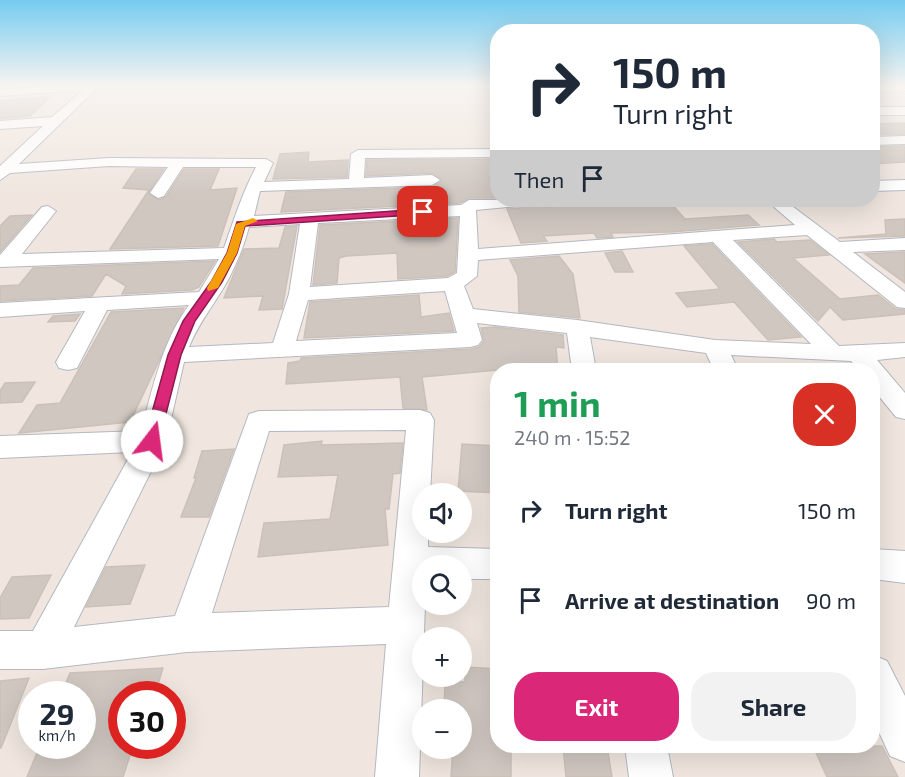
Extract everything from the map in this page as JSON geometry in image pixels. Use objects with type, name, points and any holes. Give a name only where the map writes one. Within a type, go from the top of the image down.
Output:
[{"type":"street","points":[[0,125],[38,122]]},
{"type":"street","points":[[4,172],[54,122]]},
{"type":"street","points":[[880,141],[905,140]]},
{"type":"street","points":[[9,149],[26,148]]},
{"type":"street","points":[[356,182],[358,154],[490,153]]},
{"type":"street","points":[[4,172],[109,162],[266,163],[248,199],[245,222]]},
{"type":"street","points":[[158,193],[179,162]]},
{"type":"street","points":[[254,187],[432,180]]},
{"type":"street","points":[[880,186],[905,184]]},
{"type":"street","points":[[299,294],[453,284],[467,276],[469,205],[490,204]]},
{"type":"street","points":[[783,207],[905,302]]},
{"type":"street","points":[[43,650],[152,441],[174,355],[189,321],[232,253],[241,224],[468,210]]},
{"type":"street","points":[[4,261],[48,212]]},
{"type":"street","points":[[282,350],[299,294],[310,218]]},
{"type":"street","points":[[469,255],[717,234],[810,229]]},
{"type":"street","points":[[717,234],[831,352]]},
{"type":"street","points":[[834,248],[905,244]]},
{"type":"street","points":[[4,261],[232,253]]},
{"type":"street","points":[[174,355],[470,340],[453,284]]},
{"type":"street","points":[[0,309],[205,298]]},
{"type":"street","points":[[68,362],[99,304]]},
{"type":"street","points":[[464,315],[577,327],[715,347],[831,352],[862,363]]},
{"type":"street","points":[[577,327],[583,363]]},
{"type":"street","points":[[715,347],[723,363]]},
{"type":"street","points":[[873,363],[905,350]]},
{"type":"street","points":[[880,380],[905,410]]},
{"type":"street","points":[[187,633],[259,421],[420,420],[397,777]]},
{"type":"street","points":[[0,447],[152,441]]},
{"type":"street","points":[[410,562],[490,564]]},
{"type":"street","points":[[880,565],[905,567]]},
{"type":"street","points":[[0,650],[43,650],[187,633],[406,625]]},
{"type":"street","points":[[880,689],[905,741]]},
{"type":"street","points":[[647,753],[651,777]]},
{"type":"building","points":[[905,123],[905,134],[880,135],[880,124]]},
{"type":"building","points":[[905,146],[905,162],[880,164],[880,147]]},
{"type":"building","points":[[309,152],[308,162],[348,160],[347,177],[273,179],[280,154]]},
{"type":"building","points":[[490,159],[490,198],[469,198],[460,203],[281,212],[286,192],[432,187],[442,181],[432,173],[366,176],[367,160]]},
{"type":"building","points":[[136,169],[164,169],[148,193],[159,200],[166,197],[184,169],[219,169],[210,190],[237,188],[218,246],[110,249],[149,190],[123,188]]},
{"type":"building","points":[[674,207],[685,219],[748,215],[759,225],[671,232],[611,233],[613,237],[597,238],[594,233],[543,236],[547,241],[521,243],[507,209]]},
{"type":"building","points":[[32,215],[0,252],[0,226],[10,216]]},
{"type":"building","points":[[458,218],[455,272],[447,276],[398,279],[397,253],[346,256],[339,258],[337,283],[313,285],[320,225]]},
{"type":"building","points":[[905,219],[905,236],[838,238],[886,234],[885,220]]},
{"type":"building","points":[[297,226],[282,309],[259,310],[263,296],[224,298],[244,249],[279,248],[285,227]]},
{"type":"building","points":[[774,239],[777,242],[810,240],[829,255],[793,258],[840,299],[878,295],[896,309],[905,310],[905,314],[843,320],[830,307],[818,321],[738,242]]},
{"type":"building","points":[[712,244],[801,337],[768,340],[734,302],[687,307],[676,293],[720,289],[684,246]]},
{"type":"building","points":[[622,251],[633,272],[615,272],[605,253]]},
{"type":"building","points":[[905,252],[905,283],[865,254]]},
{"type":"building","points":[[559,256],[573,274],[580,318],[519,312],[518,276],[510,260]]},
{"type":"building","points":[[215,261],[199,287],[192,290],[122,294],[126,286],[106,274],[92,296],[0,301],[0,286],[19,285],[33,268]]},
{"type":"building","points":[[419,295],[421,317],[449,313],[454,331],[304,338],[310,302]]},
{"type":"building","points":[[184,308],[130,422],[19,433],[37,405],[60,403],[111,312]]},
{"type":"building","points":[[80,314],[75,321],[48,322],[53,316]]},
{"type":"building","points":[[495,327],[563,335],[564,348],[556,347],[557,363],[490,363],[490,371],[422,377],[427,410],[403,408],[400,377],[286,384],[288,363],[300,361],[301,358],[471,349],[479,347],[484,341],[481,328]]},
{"type":"building","points":[[35,382],[22,402],[0,403],[0,391],[5,383]]},
{"type":"building","points":[[322,441],[321,445],[403,443],[400,473],[393,474],[389,509],[385,509],[388,545],[258,557],[264,523],[330,519],[338,475],[278,477],[284,445]]},
{"type":"building","points":[[462,444],[490,446],[490,493],[472,492],[472,483],[459,483]]},
{"type":"building","points":[[234,449],[209,517],[181,517],[196,478],[194,478],[202,451]]},
{"type":"building","points":[[145,565],[130,604],[86,607],[106,567]]},
{"type":"building","points":[[51,575],[29,618],[0,619],[0,598],[12,577]]},
{"type":"building","points":[[472,667],[490,669],[490,753],[511,753],[511,777],[451,777],[452,759],[472,759],[472,699],[444,699],[445,687],[472,687]]},
{"type":"building","points":[[163,668],[159,681],[108,681],[108,759],[129,759],[123,777],[27,777],[35,759],[96,759],[96,681],[67,681],[70,673]]},
{"type":"building","points":[[29,678],[28,681],[18,681],[18,706],[1,748],[0,748],[0,681]]},
{"type":"building","points":[[880,746],[882,746],[898,777],[827,777],[816,753],[880,753]]},
{"type":"building","points":[[564,753],[608,753],[612,777],[566,777]]},
{"type":"slow traffic","points":[[212,288],[232,253],[241,224],[253,221]]},
{"type":"route","points":[[152,441],[174,355],[189,321],[217,282],[232,253],[241,224],[266,220],[423,212]]}]
